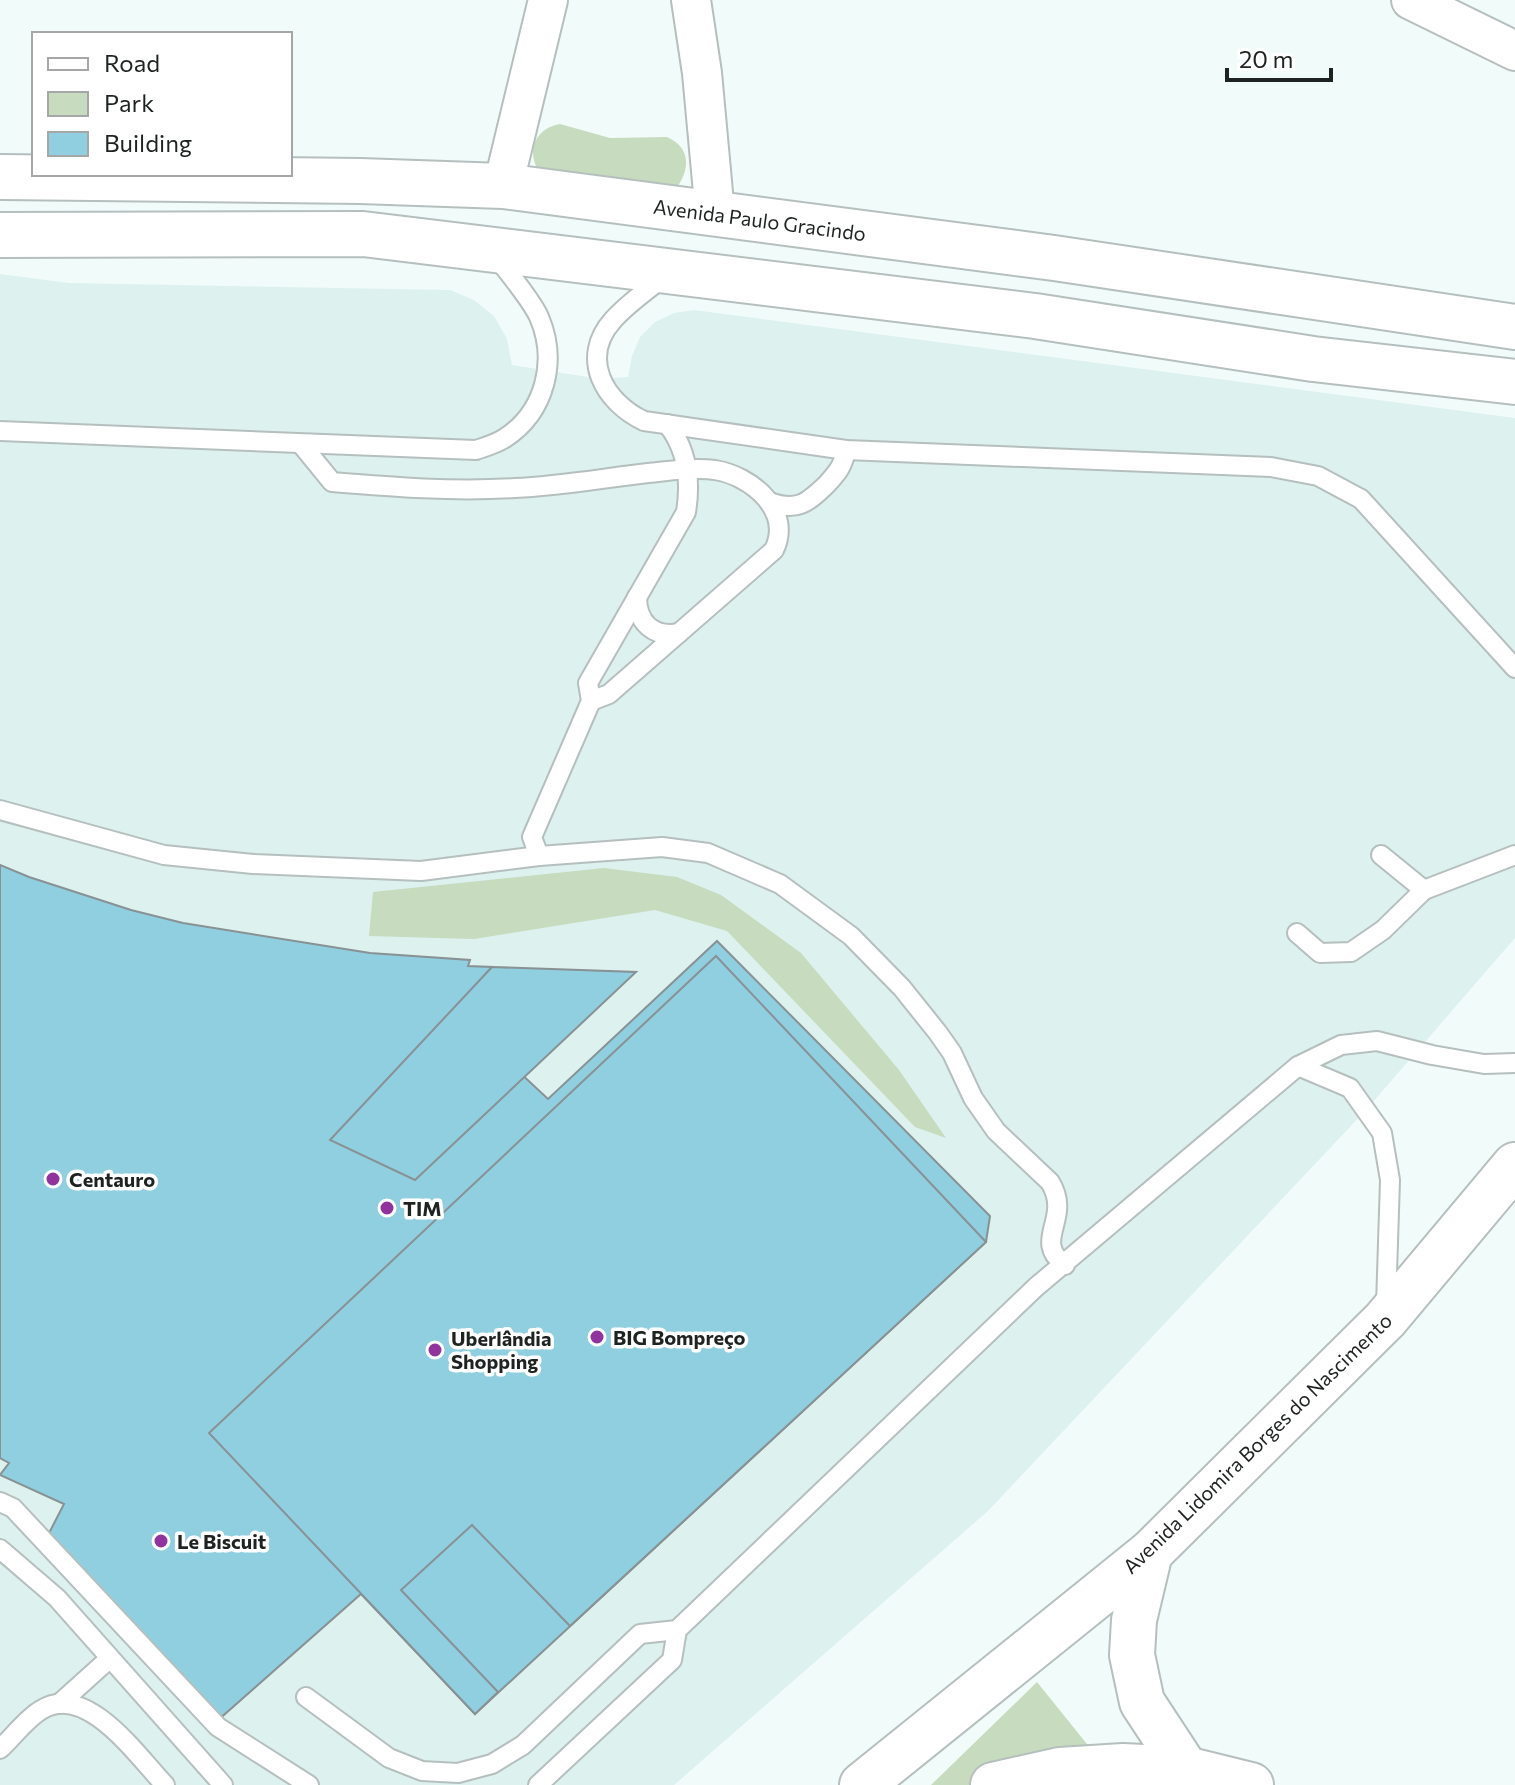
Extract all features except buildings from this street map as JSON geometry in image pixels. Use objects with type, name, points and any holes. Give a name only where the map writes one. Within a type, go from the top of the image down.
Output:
[{"type":"street","points":[[503,186],[548,0]]},
{"type":"street","points":[[691,0],[702,73],[715,214]]},
{"type":"street","points":[[1411,0],[1515,51]]},
{"type":"street","name":"Avenida Paulo Gracindo","points":[[0,177],[360,181],[503,186],[1054,258],[1515,327]]},
{"type":"street","points":[[131,180],[117,191],[111,208],[117,225],[131,235]]},
{"type":"street","points":[[0,235],[363,234],[1035,316],[1313,359],[1515,382]]},
{"type":"street","points":[[1035,316],[1051,308],[1062,292],[1063,274],[1054,258]]},
{"type":"street","points":[[1313,359],[1305,344],[1304,326],[1310,310],[1322,297]]},
{"type":"street","name":"Avenida Lidomira Borges do Nascimento","points":[[862,1785],[1150,1553],[1385,1320],[1515,1165]]},
{"type":"street","points":[[1150,1553],[1134,1620],[1132,1655],[1142,1702],[1186,1769]]},
{"type":"street","points":[[993,1785],[1060,1770],[1123,1766],[1186,1769],[1251,1785]]},
{"type":"lane","points":[[0,431],[476,450],[503,440],[525,422],[541,398],[549,370],[547,342],[538,314],[492,250]]},
{"type":"lane","points":[[672,271],[613,320],[602,338],[598,358],[601,379],[610,397],[625,412],[644,421],[846,450],[1271,467],[1318,476],[1361,499],[1515,668]]},
{"type":"lane","points":[[539,856],[532,837],[591,701],[588,683],[686,512],[690,491],[686,469],[678,437],[667,424]]},
{"type":"lane","points":[[301,444],[332,482],[515,488],[686,469],[717,470],[746,482],[769,502],[777,512],[781,525],[780,538],[774,550],[609,694],[591,701]]},
{"type":"lane","points":[[769,502],[782,506],[809,502],[842,468],[846,450]]},
{"type":"lane","points":[[637,597],[639,616],[652,630],[661,634],[679,633]]},
{"type":"lane","points":[[0,810],[164,855],[253,864],[421,871],[539,856],[662,847],[708,853],[780,884],[851,936],[902,988],[952,1053],[973,1098],[996,1131],[1050,1182],[1059,1203],[1059,1215],[1050,1243],[1057,1260],[1065,1265]]},
{"type":"lane","points":[[1381,855],[1424,890]]},
{"type":"lane","points":[[1297,933],[1320,953],[1351,952],[1383,930],[1424,890],[1515,855]]},
{"type":"lane","points":[[538,1785],[672,1660],[677,1630],[1036,1287],[1298,1066],[1341,1045],[1377,1041],[1484,1064],[1515,1063]]},
{"type":"lane","points":[[1298,1066],[1350,1088],[1382,1133],[1390,1180],[1385,1320]]},
{"type":"lane","points":[[0,1502],[13,1508],[218,1727],[309,1785]]},
{"type":"lane","points":[[0,1549],[57,1598],[223,1785]]},
{"type":"lane","points":[[306,1697],[389,1758],[422,1771],[458,1773],[492,1764],[523,1745],[640,1634],[677,1630]]},
{"type":"lane","points":[[59,1704],[109,1659]]},
{"type":"lane","points":[[0,1749],[42,1709],[59,1704],[77,1705],[94,1712],[165,1785]]},
{"type":"shaded area","name":"Uberlândia Shopping","points":[[0,274],[69,283],[450,290],[474,300],[494,316],[507,339],[512,365],[601,379],[628,377],[640,337],[655,322],[674,313],[694,310],[1515,418],[1515,938],[1366,1110],[988,1511],[674,1785],[0,1785]]},
{"type":"green space","points":[[560,124],[610,138],[667,137],[681,147],[686,160],[684,175],[675,190],[537,168],[533,153],[536,140],[545,130]]},
{"type":"green space","points":[[604,868],[677,877],[721,895],[801,953],[899,1070],[946,1138],[915,1127],[727,931],[655,910],[474,939],[369,936],[373,892]]},
{"type":"green space","points":[[1037,1682],[1120,1785],[931,1785]]},
{"type":"place","name":"Centauro","points":[[53,1179]]},
{"type":"place","name":"TIM","points":[[387,1208]]},
{"type":"place","name":"BIG Bompreço","points":[[597,1337]]},
{"type":"place","name":"Uberlândia Shopping","points":[[435,1350]]},
{"type":"place","name":"Le Biscuit","points":[[161,1541]]}]
